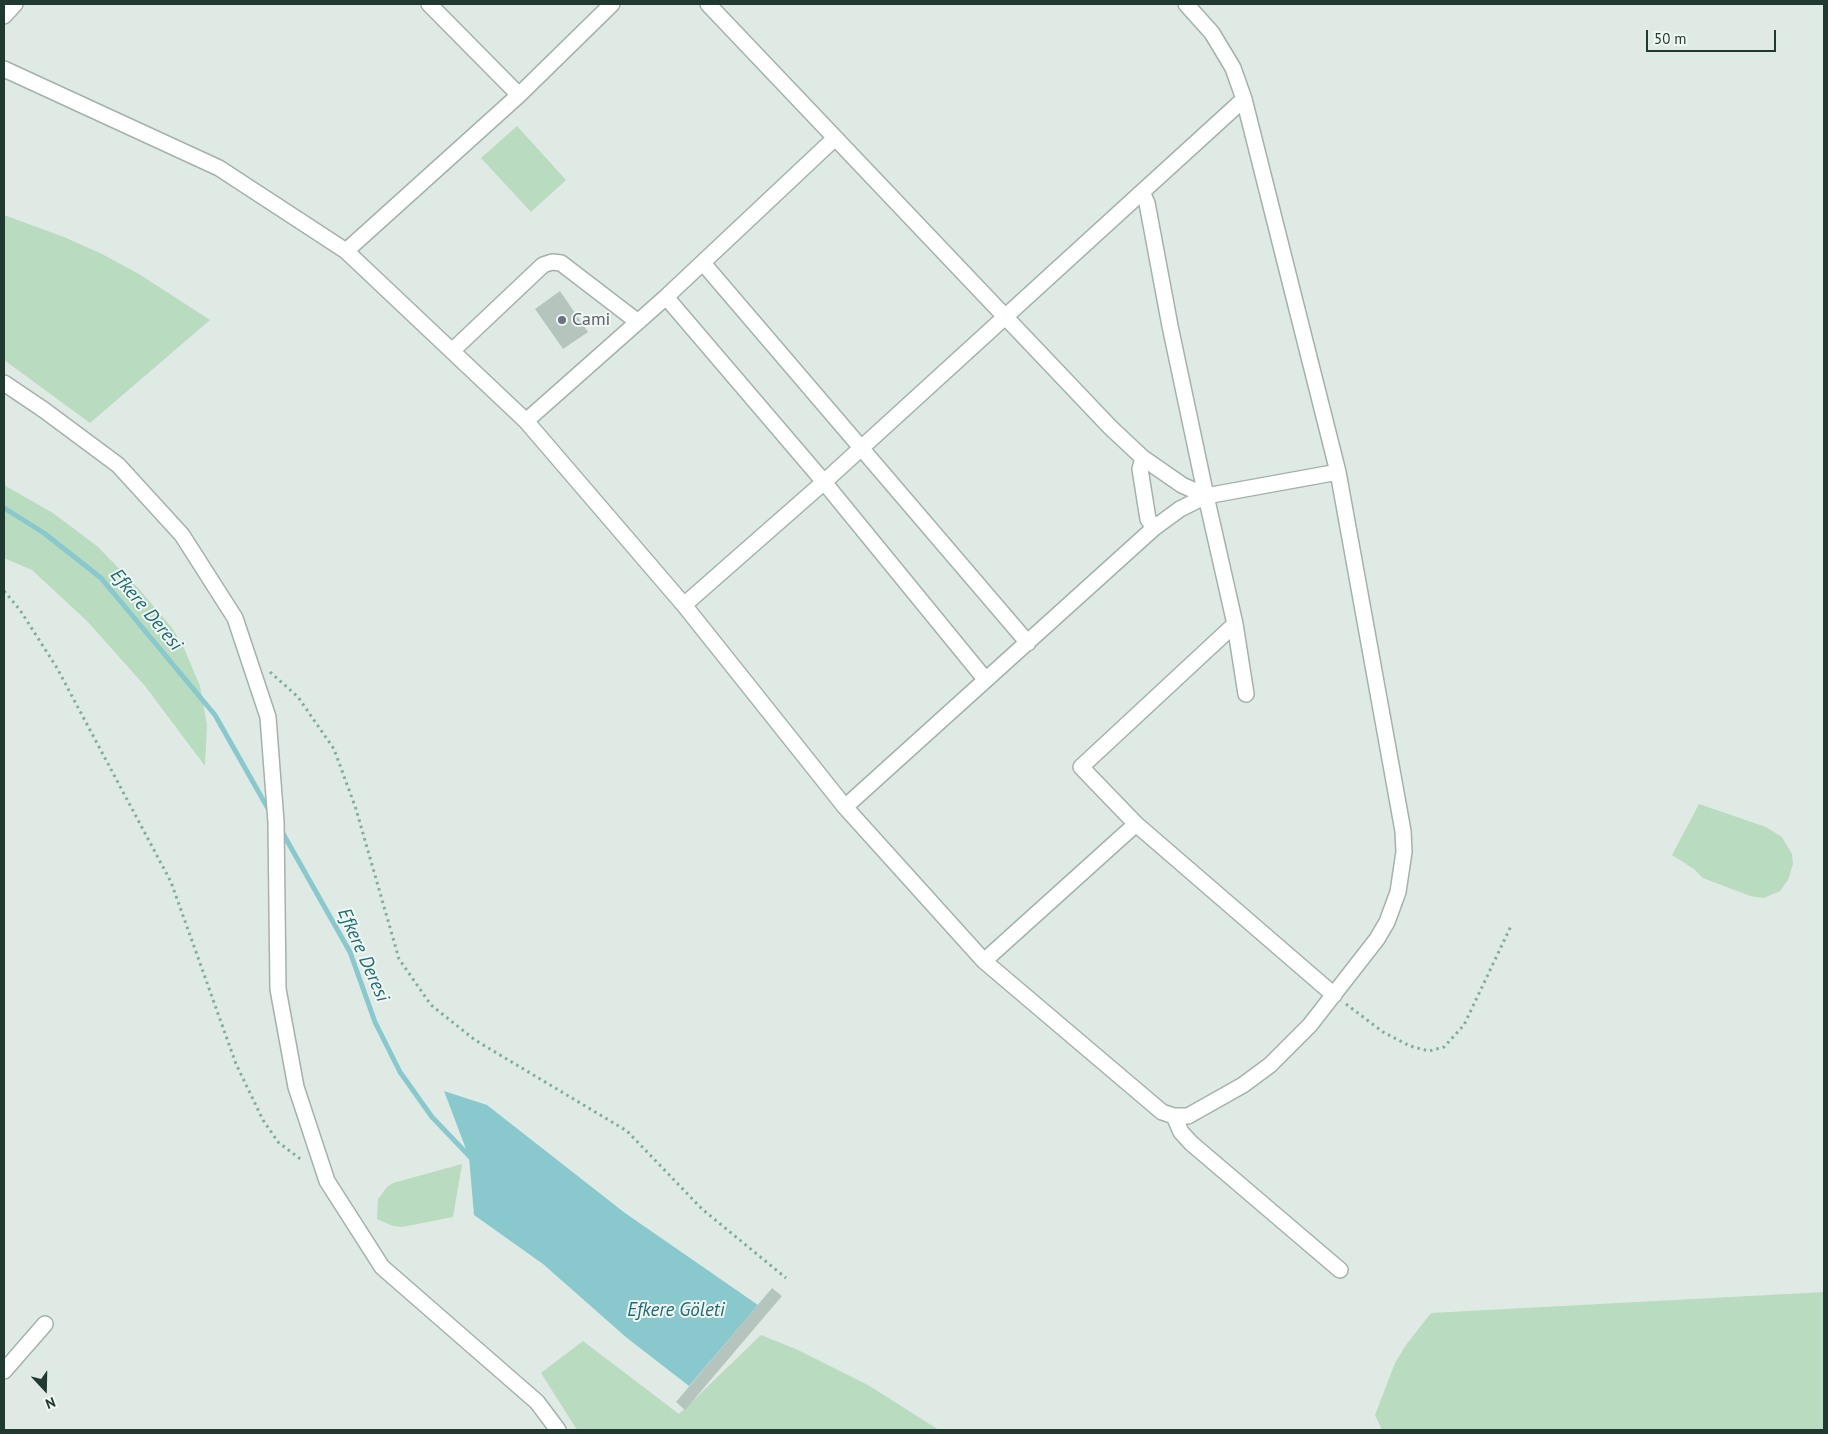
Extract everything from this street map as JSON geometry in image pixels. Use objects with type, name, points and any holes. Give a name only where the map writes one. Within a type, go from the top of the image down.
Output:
[{"type":"street","points":[[4,16],[15,4]]},
{"type":"street","points":[[429,4],[519,95]]},
{"type":"street","points":[[346,251],[519,95],[612,4]]},
{"type":"street","points":[[708,4],[834,139],[1006,315],[1110,427],[1143,458],[1182,486],[1206,496]]},
{"type":"street","points":[[4,69],[219,168],[346,251],[526,421],[684,605],[845,807],[984,961],[1162,1112],[1174,1116],[1188,1116],[1244,1085],[1291,1046],[1334,995],[1377,939],[1387,922],[1398,892],[1404,852],[1403,831],[1338,472],[1244,99],[1232,68],[1212,33],[1186,4]]},
{"type":"street","points":[[684,605],[824,482],[1244,99]]},
{"type":"street","points":[[526,421],[666,298],[834,139]]},
{"type":"street","points":[[1142,192],[1147,203],[1170,326],[1235,624],[1246,694]]},
{"type":"street","points":[[453,350],[543,265],[552,262],[561,263],[638,322]]},
{"type":"street","points":[[703,262],[863,446],[1028,642]]},
{"type":"street","points":[[666,298],[824,482],[985,679]]},
{"type":"street","points":[[4,383],[44,410],[118,466],[182,535],[235,618],[268,717],[276,822],[278,989],[296,1087],[327,1181],[382,1267],[537,1402],[558,1430]]},
{"type":"street","points":[[1143,458],[1140,469],[1148,519],[1154,528]]},
{"type":"street","points":[[845,807],[1154,528],[1180,509],[1206,496],[1338,472]]},
{"type":"street","points":[[1235,624],[1081,767],[1136,824],[1334,995]]},
{"type":"street","points":[[984,961],[1136,824]]},
{"type":"street","points":[[1174,1116],[1181,1132],[1191,1143],[1340,1270]]},
{"type":"street","points":[[4,1371],[45,1324]]},
{"type":"path","points":[[4,591],[20,610],[56,668],[171,882],[236,1064],[263,1120],[278,1142],[298,1159],[323,1169]]},
{"type":"path","points":[[269,671],[298,697],[334,749],[356,809],[399,959],[431,1005],[475,1040],[627,1131],[702,1209],[786,1278]]},
{"type":"path","points":[[1334,995],[1400,1042],[1421,1050],[1438,1050],[1449,1044],[1464,1025],[1511,926]]},
{"type":"green space","points":[[517,126],[566,180],[531,212],[481,158]]},
{"type":"green space","points":[[4,215],[64,237],[102,254],[139,274],[210,320],[90,423],[4,360]]},
{"type":"green space","points":[[4,485],[53,513],[97,546],[139,589],[172,628],[183,646],[200,686],[207,725],[205,766],[145,686],[87,621],[32,570],[4,558]]},
{"type":"green space","points":[[1699,804],[1766,827],[1782,837],[1792,854],[1793,864],[1788,880],[1780,891],[1764,898],[1750,896],[1703,878],[1694,869],[1672,855]]},
{"type":"green space","points":[[462,1164],[453,1217],[402,1227],[393,1226],[377,1219],[378,1199],[387,1187],[393,1183]]},
{"type":"green space","points":[[1824,1292],[1824,1430],[1382,1430],[1375,1415],[1395,1363],[1406,1345],[1431,1313]]},
{"type":"green space","points":[[761,1335],[798,1350],[868,1385],[939,1430],[577,1430],[541,1373],[583,1341],[679,1414]]},
{"type":"water","name":"Efkere Göleti","points":[[444,1091],[487,1105],[625,1213],[758,1305],[689,1386],[627,1338],[543,1264],[474,1215],[469,1157]]},
{"type":"building","name":"Cami","points":[[560,291],[588,332],[563,349],[535,309]]},
{"type":"building","points":[[772,1288],[782,1296],[685,1410],[676,1402]]},
{"type":"waterway","name":"Efkere Deresi","points":[[4,508],[44,533],[101,578],[215,715],[270,812]]},
{"type":"waterway","name":"Efkere Deresi","points":[[281,830],[350,952],[375,1022],[400,1072],[432,1117],[474,1161]]},
{"type":"place","name":"Cami","points":[[562,320]]}]
